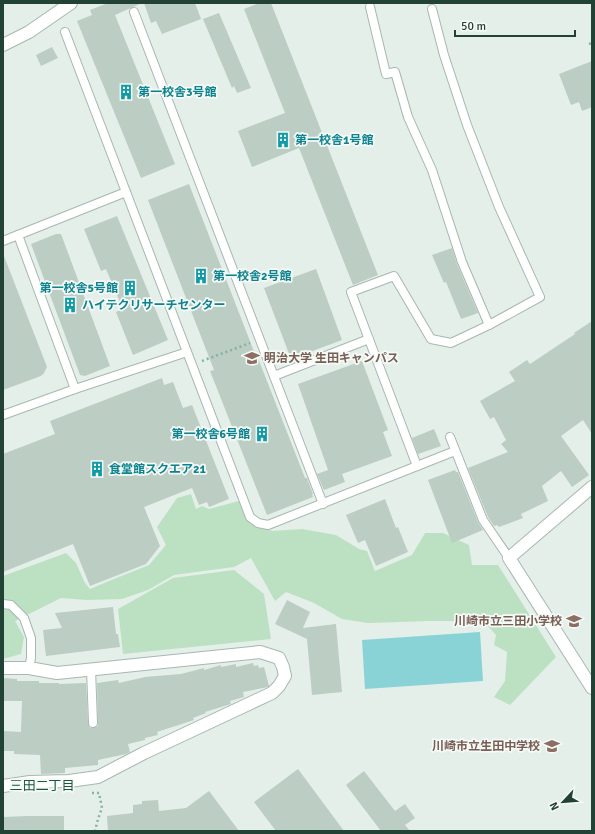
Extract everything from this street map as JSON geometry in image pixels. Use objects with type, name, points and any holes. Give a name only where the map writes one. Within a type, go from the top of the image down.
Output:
[{"type":"street","points":[[3,45],[29,32],[70,3]]},
{"type":"street","points":[[592,487],[509,558],[592,688]]},
{"type":"street","points":[[3,668],[29,668],[56,673],[260,652],[279,658],[285,676],[279,686],[272,693],[144,753],[98,777],[30,782],[3,786]]},
{"type":"lane","points":[[370,7],[386,74],[396,72],[408,117],[432,170],[462,262],[489,325]]},
{"type":"lane","points":[[417,466],[351,292],[394,276],[430,339],[451,343],[489,325],[540,297],[499,207],[467,125],[444,55],[432,9]]},
{"type":"lane","points":[[134,12],[323,504]]},
{"type":"lane","points":[[65,32],[250,517],[258,523],[268,526],[455,451]]},
{"type":"lane","points":[[3,241],[126,192]]},
{"type":"lane","points":[[18,235],[75,389]]},
{"type":"lane","points":[[274,376],[369,339]]},
{"type":"lane","points":[[3,415],[75,389],[187,352]]},
{"type":"lane","points":[[450,437],[483,520],[509,558]]},
{"type":"lane","points":[[3,604],[11,605],[24,618],[31,638],[31,658],[29,668]]},
{"type":"lane","points":[[91,669],[93,722]]},
{"type":"path","points":[[192,365],[240,347]]},
{"type":"path","points":[[86,794],[99,793],[102,808],[96,831]]},
{"type":"green space","points":[[191,494],[196,509],[202,506],[209,509],[239,501],[251,524],[273,531],[302,529],[336,535],[359,549],[367,551],[375,571],[412,555],[425,533],[443,533],[469,545],[472,565],[498,565],[556,657],[510,705],[494,697],[505,681],[507,652],[494,645],[496,635],[483,621],[368,623],[342,619],[314,603],[286,592],[275,601],[251,558],[234,567],[174,575],[148,590],[122,599],[87,600],[61,598],[15,621],[24,637],[21,654],[3,659],[3,576],[66,553],[76,563],[85,583],[90,589],[149,565],[166,545],[157,527],[177,498]]},
{"type":"green space","points":[[234,570],[264,594],[271,639],[123,654],[118,609],[173,578]]},
{"type":"water","points":[[480,632],[483,681],[365,689],[362,640]]},
{"type":"building","name":"第一校舎3号館","points":[[108,3],[142,3],[115,15],[175,164],[141,178],[77,21],[92,15],[90,10]]},
{"type":"building","points":[[144,3],[195,3],[201,19],[162,34],[156,21],[151,23]]},
{"type":"building","name":"第一校舎1号館","points":[[259,3],[271,3],[378,275],[353,285],[299,148],[252,167],[238,131],[285,113],[244,9]]},
{"type":"building","points":[[219,13],[251,88],[237,93],[234,86],[232,88],[203,19]]},
{"type":"building","points":[[52,47],[58,58],[41,66],[36,55]]},
{"type":"building","points":[[592,61],[592,107],[582,111],[579,102],[571,105],[559,74]]},
{"type":"building","points":[[189,184],[255,354],[256,353],[305,478],[307,478],[313,494],[313,497],[267,515],[210,371],[214,370],[148,200]]},
{"type":"building","name":"第一校舎5号館","points":[[117,216],[168,340],[133,355],[116,312],[123,309],[106,269],[101,271],[84,229]]},
{"type":"building","name":"ハイテクリサーチセンター","points":[[56,234],[61,234],[110,366],[85,376],[80,375],[31,244]]},
{"type":"building","points":[[452,248],[457,264],[478,313],[461,319],[446,282],[444,283],[432,255]]},
{"type":"building","points":[[4,256],[47,367],[41,376],[3,390],[3,257]]},
{"type":"building","points":[[316,269],[342,340],[291,359],[264,288]]},
{"type":"building","points":[[592,321],[592,434],[583,420],[561,436],[589,475],[572,487],[561,471],[542,486],[548,501],[521,514],[523,518],[499,527],[497,525],[494,526],[488,517],[468,468],[508,452],[501,444],[506,440],[494,417],[490,419],[480,401],[515,381],[509,372],[527,360],[530,364]]},
{"type":"building","points":[[362,361],[388,430],[383,432],[392,456],[342,474],[345,482],[324,490],[317,474],[328,470],[298,384]]},
{"type":"building","points":[[162,378],[164,385],[173,382],[183,408],[192,405],[229,499],[209,507],[207,502],[199,505],[192,488],[144,507],[160,546],[146,564],[90,586],[73,544],[3,572],[3,454],[55,434],[50,421]]},
{"type":"building","points":[[434,429],[441,446],[418,454],[412,438]]},
{"type":"building","points":[[455,470],[458,472],[478,522],[483,530],[452,543],[428,480]]},
{"type":"building","points":[[385,499],[396,528],[398,527],[408,552],[376,566],[365,540],[358,543],[346,515]]},
{"type":"building","points":[[287,600],[310,612],[303,628],[336,624],[342,692],[312,695],[307,639],[275,624]]},
{"type":"building","points":[[113,607],[116,634],[118,634],[120,647],[46,656],[43,630],[62,628],[55,613]]},
{"type":"building","points":[[253,663],[254,666],[258,665],[259,668],[264,667],[268,687],[243,692],[244,697],[230,701],[231,704],[205,712],[206,713],[193,718],[194,720],[157,732],[158,735],[128,744],[130,752],[98,760],[98,765],[65,768],[65,773],[41,774],[40,755],[14,754],[14,751],[3,751],[3,731],[21,732],[22,701],[3,701],[3,678],[17,679],[17,681],[39,681],[39,683],[86,683],[88,723],[90,728],[94,728],[98,726],[97,683],[118,680],[119,683],[145,677],[181,674],[204,668],[204,670],[221,665],[221,667],[236,664],[236,667]]},
{"type":"building","points":[[298,769],[344,831],[276,831],[254,802]]},
{"type":"building","points":[[364,771],[395,811],[405,804],[415,818],[405,825],[410,831],[381,831],[346,785]]},
{"type":"building","points":[[209,791],[239,831],[108,831],[107,816],[133,813],[133,805],[142,804],[142,801],[158,800],[159,811],[186,808]]},
{"type":"building","points":[[64,816],[64,831],[3,831],[3,817]]},
{"type":"place","name":"第一校舎3号館","points":[[126,92]]},
{"type":"place","name":"第一校舎1号館","points":[[283,140]]},
{"type":"place","name":"第一校舎2号館","points":[[201,276]]},
{"type":"place","name":"第一校舎5号館","points":[[130,288]]},
{"type":"place","name":"ハイテクリサーチセンター","points":[[70,305]]},
{"type":"place","name":"明治大学 生田キャンパス","points":[[252,358]]},
{"type":"place","name":"第一校舎6号館","points":[[262,434]]},
{"type":"place","name":"食堂館スクエア21","points":[[97,469]]},
{"type":"place","name":"川崎市立三田小学校","points":[[574,621]]},
{"type":"place","name":"川崎市立生田中学校","points":[[552,746]]},
{"type":"district","name":"三田二丁目","points":[[42,785]]}]
